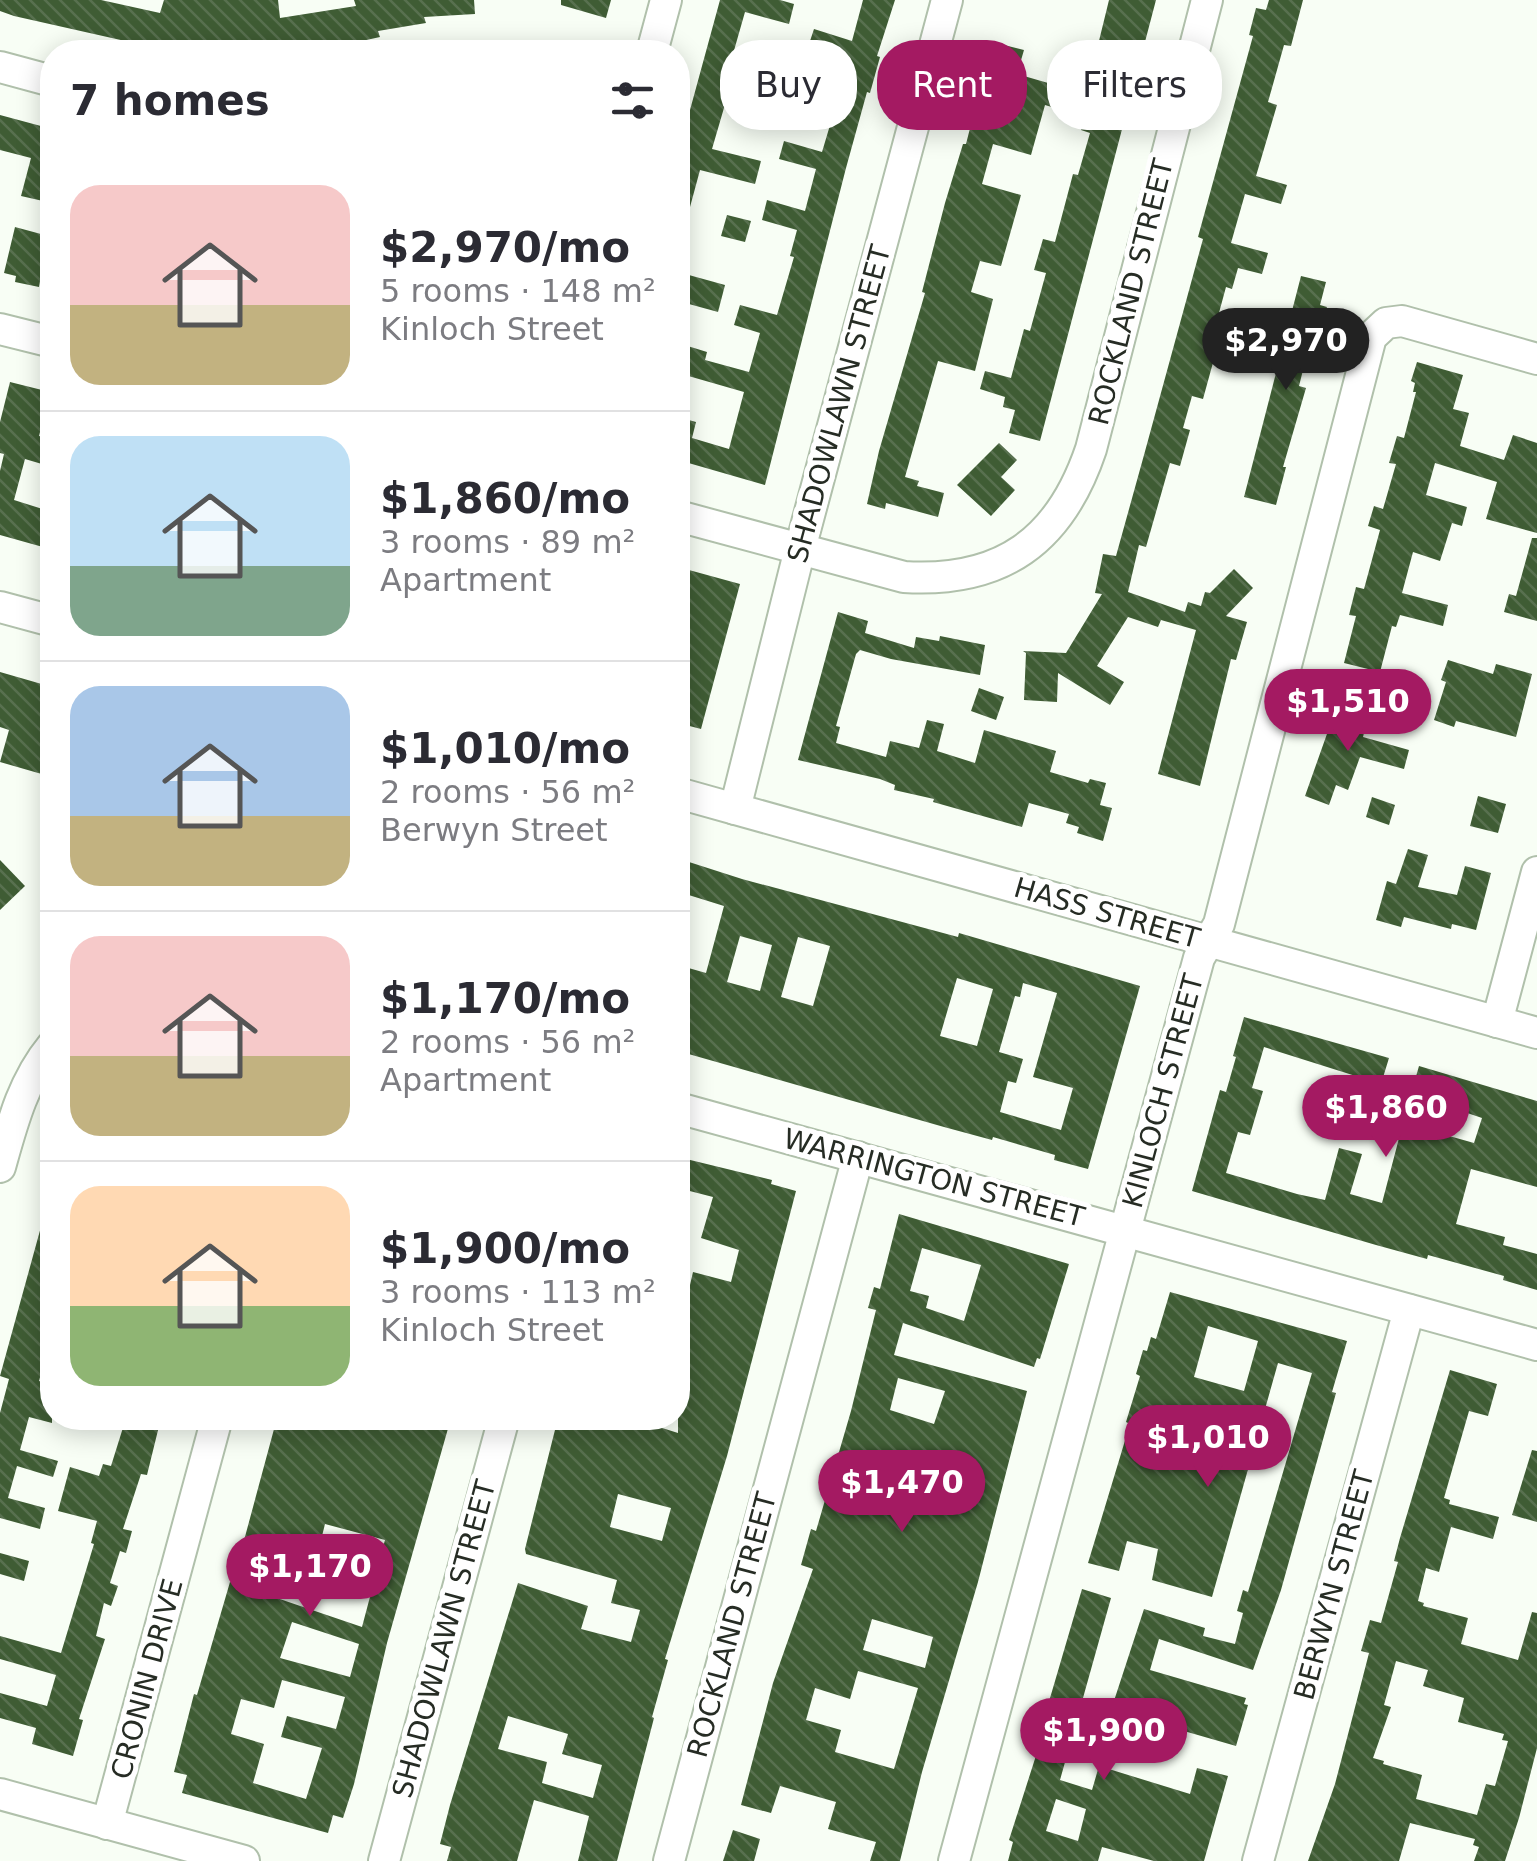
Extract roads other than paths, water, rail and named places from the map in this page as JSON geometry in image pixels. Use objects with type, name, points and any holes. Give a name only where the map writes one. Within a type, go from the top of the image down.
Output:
[{"type":"street","points":[[655,40],[666,0]]},
{"type":"street","name":"SHADOWLAWN STREET","points":[[735,809],[800,549],[947,0]]},
{"type":"street","name":"ROCKLAND STREET","points":[[690,519],[904,577],[937,579],[966,575],[1011,558],[1032,545],[1054,522],[1084,469],[1207,0]]},
{"type":"street","points":[[0,67],[40,77]]},
{"type":"street","name":"KINLOCH STREET","points":[[954,1861],[1199,958],[1224,904],[1371,337],[1381,326],[1402,321],[1537,359]]},
{"type":"street","points":[[0,329],[40,339]]},
{"type":"street","points":[[0,607],[40,618]]},
{"type":"street","name":"HASS STREET","points":[[690,796],[1537,1033]]},
{"type":"street","points":[[1497,1022],[1537,872]]},
{"type":"street","points":[[0,1167],[15,1112],[40,1064]]},
{"type":"street","name":"WARRINGTON STREET","points":[[690,1111],[1537,1345]]},
{"type":"street","name":"ROCKLAND STREET","points":[[669,1861],[858,1157]]},
{"type":"street","name":"BERWYN STREET","points":[[1258,1861],[1410,1310]]},
{"type":"street","name":"CRONIN DRIVE","points":[[108,1824],[215,1430]]},
{"type":"street","name":"SHADOWLAWN STREET","points":[[384,1861],[501,1430]]},
{"type":"street","points":[[0,1794],[244,1861]]}]
